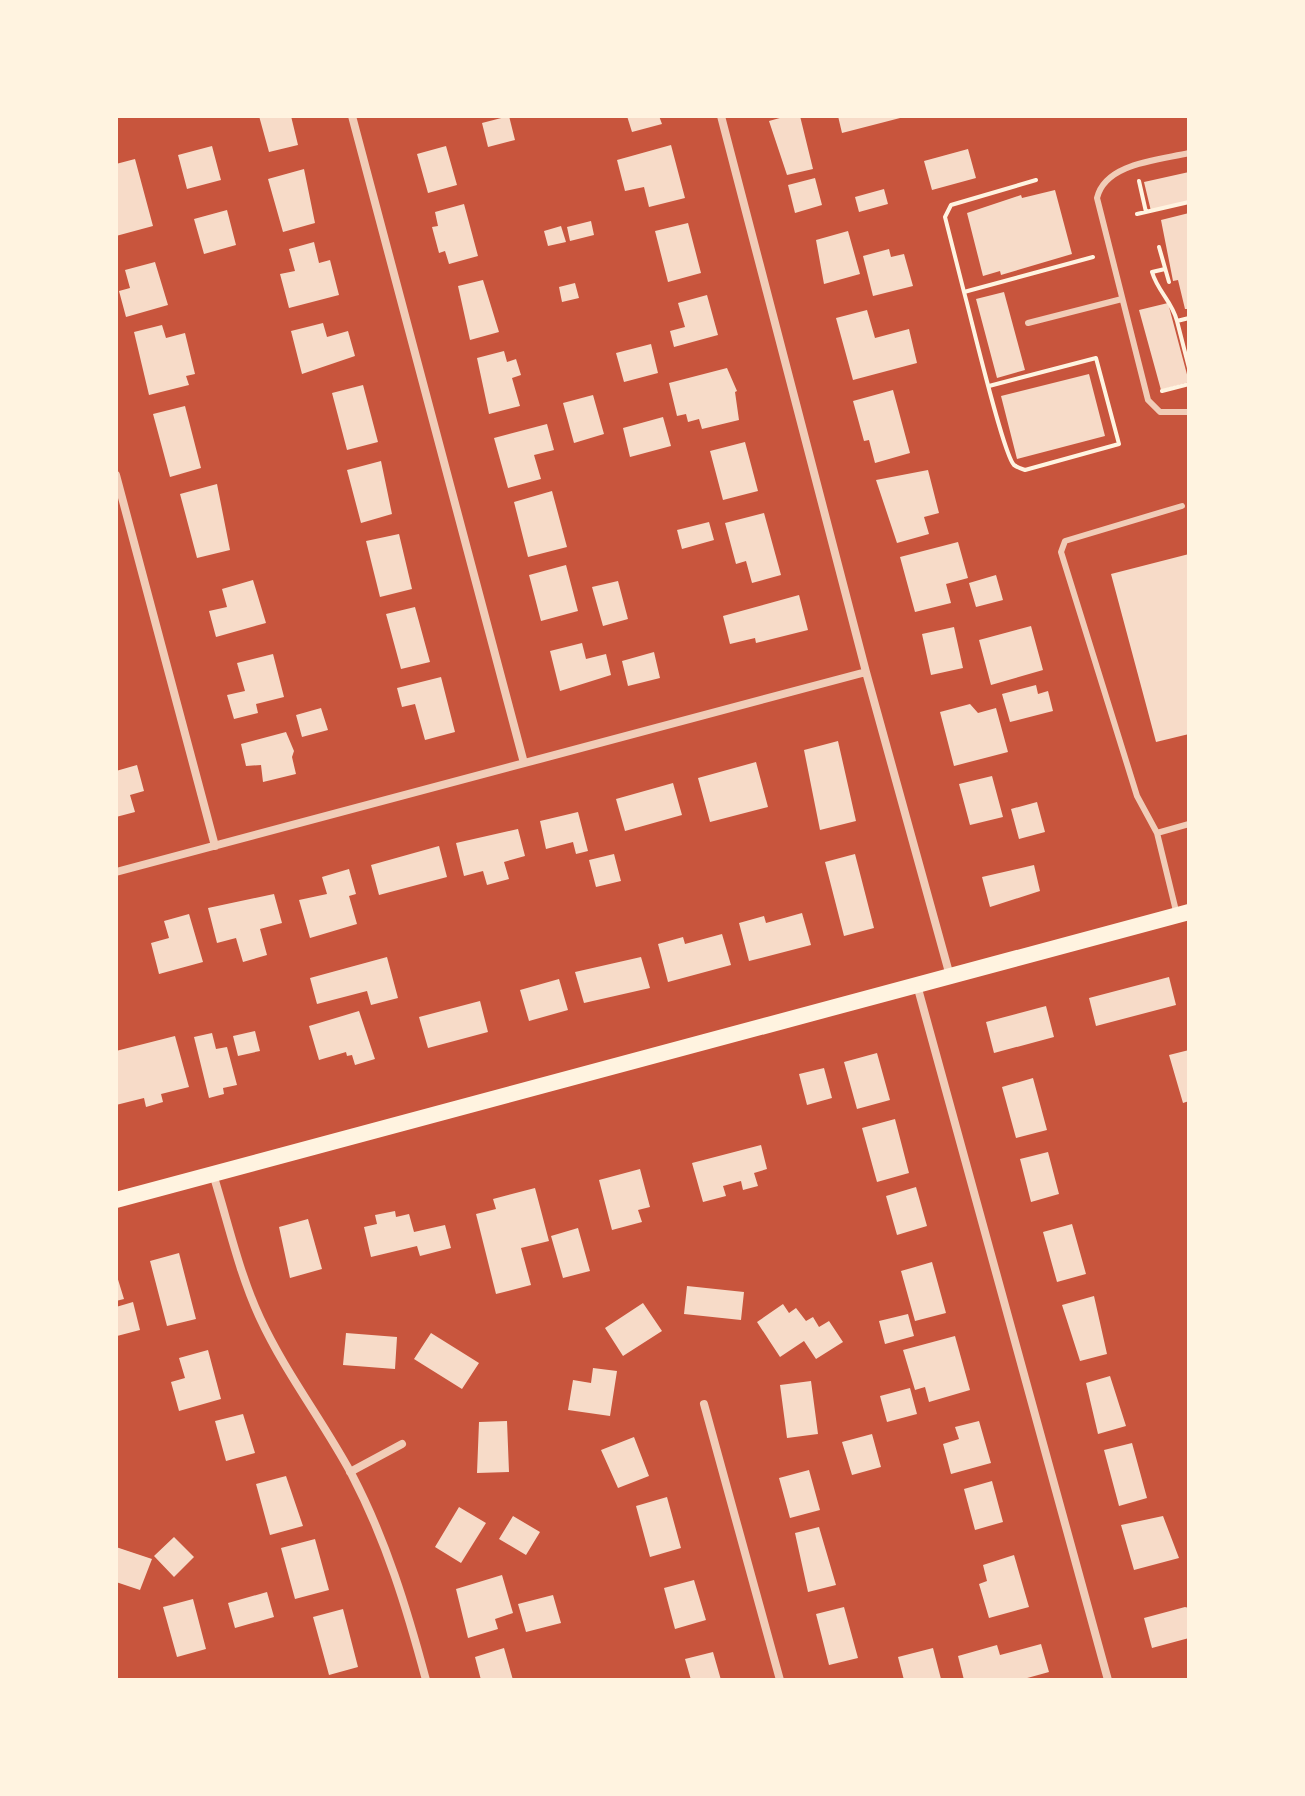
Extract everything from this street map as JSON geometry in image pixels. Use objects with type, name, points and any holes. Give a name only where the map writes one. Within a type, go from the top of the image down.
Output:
[{"type":"main road","points":[[116,1200],[1183,913]]},
{"type":"street","points":[[352,116],[524,763]]},
{"type":"street","points":[[721,116],[866,672],[950,976]]},
{"type":"street","points":[[116,475],[215,846]]},
{"type":"street","points":[[116,872],[866,672]]},
{"type":"street","points":[[917,985],[1108,1680]]},
{"type":"street","points":[[213,1174],[259,1316],[287,1371],[350,1472],[393,1569],[426,1680]]},
{"type":"street","points":[[704,1404],[780,1680]]},
{"type":"street","points":[[350,1472],[402,1444]]},
{"type":"lane","points":[[1189,153],[1123,169],[1100,187],[1098,209],[1148,400],[1160,412],[1189,412]]},
{"type":"lane","points":[[1028,323],[1122,299]]},
{"type":"lane","points":[[1182,506],[1065,541],[1061,552],[1137,796],[1157,833],[1183,913]]},
{"type":"lane","points":[[1157,833],[1189,824]]},
{"type":"path","points":[[989,386],[1096,358],[1119,444],[1025,470],[1015,466],[1008,456],[989,386],[964,292],[945,217],[951,205],[1036,180]]},
{"type":"path","points":[[1139,181],[1146,212]]},
{"type":"path","points":[[1137,214],[1189,202]]},
{"type":"path","points":[[1159,247],[1169,282]]},
{"type":"path","points":[[964,292],[1093,257]]},
{"type":"path","points":[[1165,269],[1152,272],[1156,288],[1173,304],[1189,368]]},
{"type":"path","points":[[1177,321],[1189,318]]},
{"type":"path","points":[[1162,391],[1189,384]]},
{"type":"building","points":[[259,116],[291,116],[298,145],[269,152]]},
{"type":"building","points":[[509,116],[515,140],[488,147],[482,123]]},
{"type":"building","points":[[627,116],[659,116],[662,124],[632,132]]},
{"type":"building","points":[[800,116],[813,169],[787,175],[769,121]]},
{"type":"building","points":[[838,116],[904,116],[904,117],[842,133]]},
{"type":"building","points":[[671,145],[685,198],[649,207],[644,187],[625,191],[617,160]]},
{"type":"building","points":[[212,146],[221,180],[187,189],[178,155]]},
{"type":"building","points":[[446,146],[457,185],[428,193],[417,154]]},
{"type":"building","points":[[968,149],[976,178],[932,190],[924,161]]},
{"type":"building","points":[[135,159],[153,226],[116,236],[116,164]]},
{"type":"building","points":[[304,169],[315,223],[283,232],[268,179]]},
{"type":"building","points":[[1189,172],[1189,201],[1151,211],[1144,182]]},
{"type":"building","points":[[815,178],[822,205],[795,213],[788,185]]},
{"type":"building","points":[[884,189],[888,204],[859,212],[855,197]]},
{"type":"building","points":[[1055,190],[1072,254],[1001,275],[1000,271],[983,276],[967,213],[1021,195],[1022,198]]},
{"type":"building","points":[[464,204],[478,256],[449,264],[445,251],[439,253],[432,227],[438,226],[435,212]]},
{"type":"building","points":[[227,210],[236,245],[204,254],[194,219]]},
{"type":"building","points":[[1189,213],[1189,309],[1185,309],[1178,280],[1173,281],[1161,220]]},
{"type":"building","points":[[591,221],[594,235],[570,241],[567,227]]},
{"type":"building","points":[[688,223],[701,273],[668,282],[655,231]]},
{"type":"building","points":[[561,226],[566,242],[548,246],[544,231]]},
{"type":"building","points":[[848,231],[860,274],[824,284],[816,240]]},
{"type":"building","points":[[314,242],[319,263],[330,260],[339,295],[289,308],[280,274],[295,271],[289,249]]},
{"type":"building","points":[[889,249],[891,257],[904,254],[913,286],[873,296],[863,256]]},
{"type":"building","points":[[155,262],[168,305],[126,317],[119,291],[130,288],[125,270]]},
{"type":"building","points":[[483,280],[499,332],[470,340],[458,286]]},
{"type":"building","points":[[575,283],[579,298],[562,302],[559,287]]},
{"type":"building","points":[[1004,292],[1025,370],[997,378],[976,299]]},
{"type":"building","points":[[707,295],[718,335],[674,347],[670,331],[685,327],[678,303]]},
{"type":"building","points":[[1168,303],[1189,382],[1161,390],[1139,310]]},
{"type":"building","points":[[867,310],[875,338],[909,329],[917,363],[853,380],[836,318]]},
{"type":"building","points":[[323,323],[327,337],[348,331],[355,356],[302,374],[291,331]]},
{"type":"building","points":[[162,325],[166,338],[185,333],[195,374],[186,376],[189,385],[149,395],[134,332]]},
{"type":"building","points":[[651,344],[658,373],[624,382],[616,353]]},
{"type":"building","points":[[504,351],[507,362],[516,359],[521,375],[512,378],[520,406],[489,414],[477,358]]},
{"type":"building","points":[[727,368],[737,391],[739,420],[702,429],[699,419],[688,422],[686,414],[677,416],[669,383]]},
{"type":"building","points":[[1089,374],[1105,436],[1017,459],[1001,396]]},
{"type":"building","points":[[363,385],[378,442],[347,450],[332,393]]},
{"type":"building","points":[[893,390],[910,453],[875,463],[869,440],[864,441],[853,401]]},
{"type":"building","points":[[593,395],[604,434],[574,443],[563,403]]},
{"type":"building","points":[[185,406],[201,468],[170,477],[153,414]]},
{"type":"building","points":[[663,417],[671,446],[630,457],[623,428]]},
{"type":"building","points":[[547,424],[554,450],[534,455],[541,479],[508,488],[494,438]]},
{"type":"building","points":[[745,442],[758,491],[723,500],[710,451]]},
{"type":"building","points":[[381,461],[392,514],[361,523],[347,470]]},
{"type":"building","points":[[928,470],[939,513],[924,517],[929,534],[897,543],[876,480]]},
{"type":"building","points":[[217,484],[230,550],[197,558],[180,494]]},
{"type":"building","points":[[552,491],[567,547],[528,557],[514,502]]},
{"type":"building","points":[[764,513],[781,575],[752,583],[746,561],[736,564],[725,523]]},
{"type":"building","points":[[709,522],[714,540],[682,549],[677,530]]},
{"type":"building","points":[[399,534],[412,589],[380,597],[366,541]]},
{"type":"building","points":[[958,542],[968,578],[946,584],[951,603],[915,612],[900,557]]},
{"type":"building","points":[[1189,554],[1189,734],[1156,742],[1111,574]]},
{"type":"building","points":[[566,565],[578,611],[541,621],[529,575]]},
{"type":"building","points":[[996,575],[1003,600],[976,607],[969,583]]},
{"type":"building","points":[[253,580],[266,623],[216,637],[209,611],[227,607],[222,589]]},
{"type":"building","points":[[618,581],[628,619],[603,626],[592,587]]},
{"type":"building","points":[[799,595],[808,630],[756,643],[755,638],[730,644],[723,616]]},
{"type":"building","points":[[415,607],[430,662],[401,669],[386,614]]},
{"type":"building","points":[[1031,626],[1043,670],[991,685],[979,640]]},
{"type":"building","points":[[954,627],[963,668],[931,675],[922,634]]},
{"type":"building","points":[[582,643],[586,659],[606,654],[611,675],[560,691],[550,651]]},
{"type":"building","points":[[654,652],[660,678],[628,686],[622,661]]},
{"type":"building","points":[[273,654],[284,697],[256,704],[258,713],[234,719],[227,695],[245,691],[237,663]]},
{"type":"building","points":[[441,677],[455,732],[425,740],[415,704],[402,707],[397,688]]},
{"type":"building","points":[[1036,685],[1038,694],[1048,691],[1053,711],[1010,722],[1002,694]]},
{"type":"building","points":[[970,704],[978,713],[996,708],[1008,752],[954,766],[940,712]]},
{"type":"building","points":[[321,708],[328,730],[302,737],[296,715]]},
{"type":"building","points":[[286,732],[294,751],[292,757],[296,774],[263,782],[261,765],[246,766],[241,744]]},
{"type":"building","points":[[838,741],[856,821],[820,830],[804,750]]},
{"type":"building","points":[[756,762],[768,807],[710,822],[698,778]]},
{"type":"building","points":[[137,765],[144,791],[130,795],[135,812],[116,817],[116,771]]},
{"type":"building","points":[[992,776],[1003,817],[970,825],[959,784]]},
{"type":"building","points":[[673,783],[682,815],[625,831],[616,799]]},
{"type":"building","points":[[1037,802],[1045,832],[1019,839],[1011,809]]},
{"type":"building","points":[[578,812],[588,851],[576,854],[573,842],[546,849],[540,821]]},
{"type":"building","points":[[518,829],[525,856],[504,862],[509,879],[487,885],[483,871],[464,876],[456,843]]},
{"type":"building","points":[[439,846],[447,877],[379,895],[371,865]]},
{"type":"building","points":[[614,854],[621,881],[596,887],[589,860]]},
{"type":"building","points":[[855,854],[874,928],[844,936],[825,862]]},
{"type":"building","points":[[1034,865],[1040,891],[990,907],[982,877]]},
{"type":"building","points":[[349,869],[356,894],[349,896],[357,924],[310,938],[299,900],[327,894],[322,877]]},
{"type":"building","points":[[274,894],[282,923],[260,929],[267,955],[243,962],[236,938],[217,943],[208,908]]},
{"type":"building","points":[[802,913],[811,945],[749,961],[739,923],[764,916],[766,923]]},
{"type":"building","points":[[189,914],[203,962],[159,974],[151,943],[169,938],[164,921]]},
{"type":"building","points":[[722,934],[731,965],[668,982],[658,944],[683,937],[685,944]]},
{"type":"building","points":[[387,957],[398,998],[371,1005],[367,991],[317,1004],[310,978]]},
{"type":"building","points":[[641,957],[650,988],[584,1003],[575,972]]},
{"type":"building","points":[[1169,977],[1176,1005],[1096,1026],[1089,998]]},
{"type":"building","points":[[559,979],[568,1010],[529,1021],[520,990]]},
{"type":"building","points":[[480,1001],[488,1032],[428,1048],[419,1017]]},
{"type":"building","points":[[1046,1006],[1054,1037],[994,1053],[986,1022]]},
{"type":"building","points":[[359,1011],[375,1059],[355,1065],[352,1055],[347,1056],[346,1052],[319,1060],[309,1026]]},
{"type":"building","points":[[255,1031],[260,1051],[238,1056],[233,1036]]},
{"type":"building","points":[[212,1033],[216,1049],[227,1047],[237,1085],[223,1088],[224,1094],[209,1098],[194,1037]]},
{"type":"building","points":[[175,1036],[189,1087],[161,1094],[163,1102],[146,1107],[144,1098],[116,1105],[116,1051]]},
{"type":"building","points":[[1189,1050],[1189,1101],[1183,1103],[1169,1055]]},
{"type":"building","points":[[877,1053],[890,1100],[857,1109],[844,1062]]},
{"type":"building","points":[[824,1068],[832,1098],[807,1105],[799,1074]]},
{"type":"building","points":[[1033,1078],[1047,1130],[1016,1138],[1002,1087]]},
{"type":"building","points":[[895,1119],[909,1173],[877,1182],[862,1128]]},
{"type":"building","points":[[761,1145],[767,1169],[754,1173],[758,1186],[743,1190],[741,1181],[723,1186],[726,1196],[703,1202],[692,1163]]},
{"type":"building","points":[[1048,1152],[1059,1194],[1031,1202],[1020,1159]]},
{"type":"building","points":[[640,1169],[650,1207],[638,1210],[642,1222],[612,1230],[599,1180]]},
{"type":"building","points":[[916,1187],[927,1226],[897,1235],[886,1196]]},
{"type":"building","points":[[535,1188],[549,1241],[521,1248],[531,1285],[496,1294],[476,1214],[496,1209],[493,1199]]},
{"type":"building","points":[[395,1211],[396,1217],[409,1214],[414,1232],[445,1225],[451,1248],[420,1256],[417,1246],[371,1257],[364,1227],[377,1224],[375,1215]]},
{"type":"building","points":[[308,1219],[322,1269],[290,1278],[279,1227]]},
{"type":"building","points":[[1072,1224],[1086,1274],[1057,1282],[1043,1232]]},
{"type":"building","points":[[578,1228],[590,1271],[563,1278],[551,1236]]},
{"type":"building","points":[[179,1253],[196,1319],[167,1326],[150,1261]]},
{"type":"building","points":[[932,1262],[946,1313],[915,1321],[901,1271]]},
{"type":"building","points":[[116,1273],[124,1299],[116,1301]]},
{"type":"building","points":[[687,1286],[744,1292],[741,1320],[684,1314]]},
{"type":"building","points":[[1094,1296],[1107,1354],[1080,1361],[1062,1305]]},
{"type":"building","points":[[133,1302],[140,1330],[117,1336],[116,1307]]},
{"type":"building","points":[[643,1303],[662,1331],[623,1356],[605,1328]]},
{"type":"building","points":[[783,1304],[789,1313],[796,1308],[806,1321],[813,1317],[819,1327],[829,1321],[843,1342],[816,1359],[804,1341],[780,1357],[757,1322]]},
{"type":"building","points":[[908,1314],[914,1336],[885,1344],[879,1321]]},
{"type":"building","points":[[346,1333],[397,1337],[395,1369],[343,1365]]},
{"type":"building","points":[[431,1333],[479,1363],[462,1389],[414,1359]]},
{"type":"building","points":[[955,1336],[970,1390],[929,1402],[925,1387],[915,1390],[903,1350]]},
{"type":"building","points":[[208,1350],[221,1399],[179,1411],[171,1382],[185,1378],[179,1358]]},
{"type":"building","points":[[593,1368],[617,1371],[610,1416],[568,1410],[573,1380],[591,1383]]},
{"type":"building","points":[[1110,1376],[1126,1426],[1098,1434],[1086,1383]]},
{"type":"building","points":[[811,1381],[818,1434],[787,1438],[780,1385]]},
{"type":"building","points":[[910,1388],[917,1414],[887,1422],[880,1396]]},
{"type":"building","points":[[243,1414],[255,1453],[226,1461],[215,1421]]},
{"type":"building","points":[[507,1421],[509,1472],[477,1473],[479,1422]]},
{"type":"building","points":[[979,1421],[991,1463],[951,1474],[943,1444],[959,1439],[955,1427]]},
{"type":"building","points":[[872,1434],[881,1467],[852,1475],[842,1442]]},
{"type":"building","points":[[634,1437],[649,1476],[618,1488],[601,1450]]},
{"type":"building","points":[[1132,1443],[1147,1498],[1119,1506],[1104,1450]]},
{"type":"building","points":[[809,1470],[820,1510],[790,1518],[779,1478]]},
{"type":"building","points":[[286,1476],[303,1526],[270,1535],[256,1484]]},
{"type":"building","points":[[992,1481],[1003,1522],[975,1530],[964,1489]]},
{"type":"building","points":[[667,1497],[681,1548],[650,1557],[636,1506]]},
{"type":"building","points":[[459,1507],[486,1523],[461,1563],[435,1547]]},
{"type":"building","points":[[513,1516],[540,1532],[526,1555],[499,1539]]},
{"type":"building","points":[[1163,1516],[1179,1558],[1134,1570],[1121,1525]]},
{"type":"building","points":[[819,1527],[836,1585],[808,1592],[795,1533]]},
{"type":"building","points":[[174,1537],[194,1557],[174,1577],[154,1556]]},
{"type":"building","points":[[315,1539],[329,1590],[295,1599],[281,1548]]},
{"type":"building","points":[[116,1547],[152,1559],[140,1590],[116,1582]]},
{"type":"building","points":[[1014,1555],[1029,1607],[989,1618],[979,1584],[987,1581],[983,1565]]},
{"type":"building","points":[[502,1575],[513,1613],[495,1619],[498,1629],[468,1638],[456,1589]]},
{"type":"building","points":[[694,1580],[706,1620],[675,1629],[664,1588]]},
{"type":"building","points":[[267,1592],[274,1617],[235,1628],[228,1603]]},
{"type":"building","points":[[553,1595],[561,1623],[526,1632],[518,1604]]},
{"type":"building","points":[[193,1599],[206,1649],[177,1657],[163,1607]]},
{"type":"building","points":[[844,1607],[858,1658],[829,1665],[816,1614]]},
{"type":"building","points":[[1189,1608],[1189,1638],[1152,1648],[1144,1618]]},
{"type":"building","points":[[343,1609],[358,1667],[329,1675],[313,1617]]},
{"type":"building","points":[[1041,1644],[1049,1672],[1020,1680],[964,1680],[958,1656],[997,1645],[1000,1655]]},
{"type":"building","points":[[504,1648],[513,1680],[481,1680],[475,1657]]},
{"type":"building","points":[[933,1648],[941,1679],[904,1680],[898,1657]]},
{"type":"building","points":[[713,1652],[721,1680],[691,1680],[685,1659]]}]
